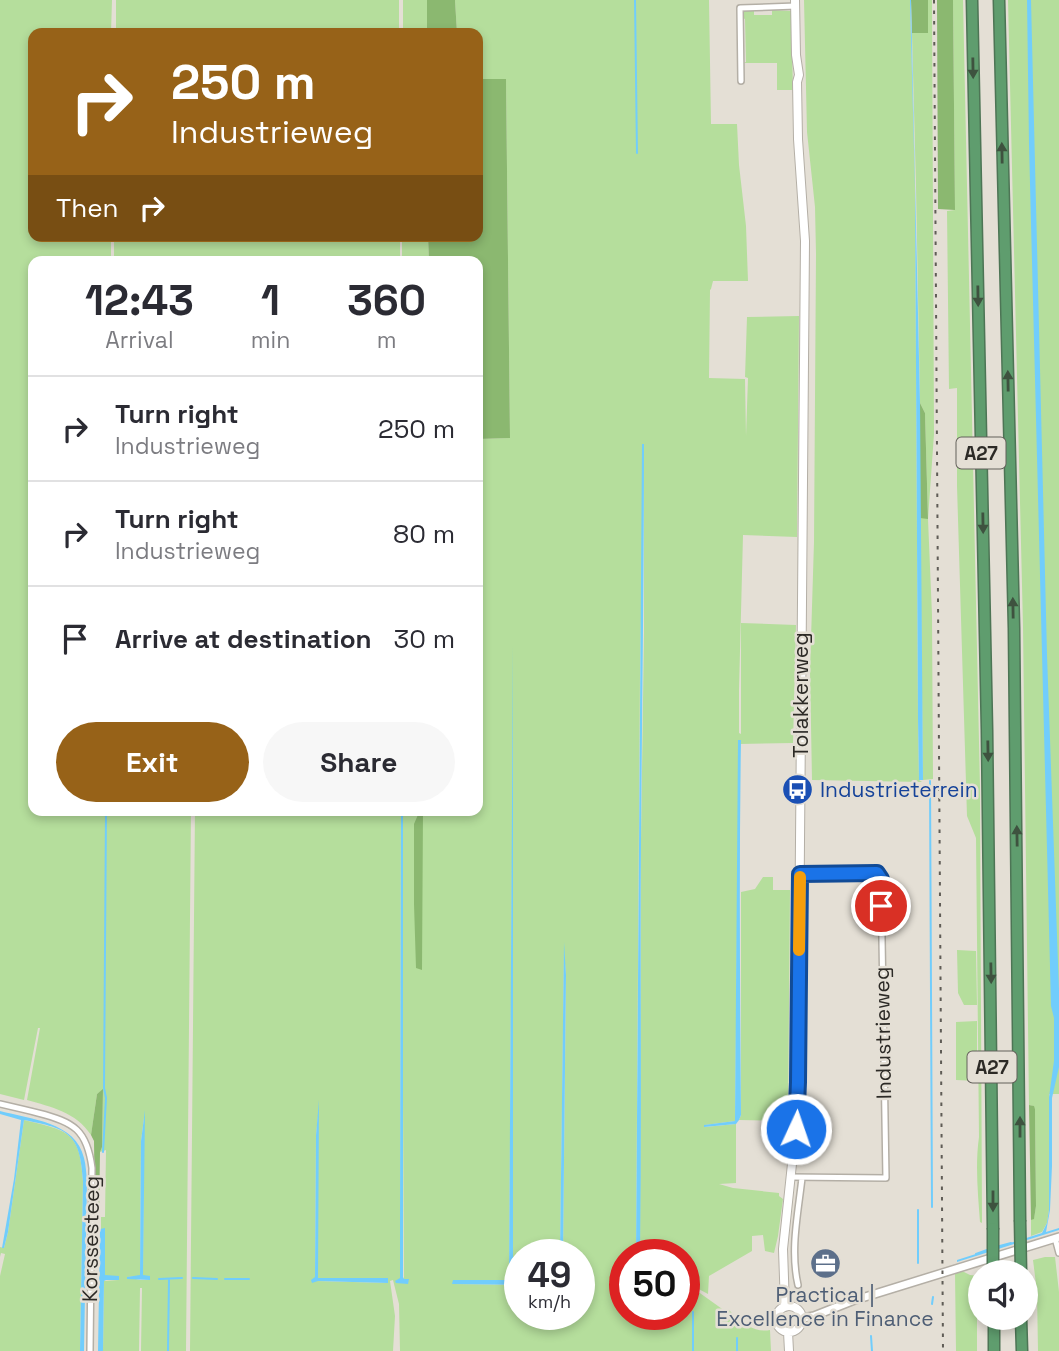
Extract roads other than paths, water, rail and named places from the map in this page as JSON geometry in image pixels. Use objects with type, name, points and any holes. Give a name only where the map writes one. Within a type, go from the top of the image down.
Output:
[{"type":"highway","name":"A27","points":[[972,0],[988,757],[993,1260]]},
{"type":"highway","name":"A27","points":[[999,0],[1013,615],[1021,1260]]},
{"type":"highway","points":[[994,1330],[994,1351]]},
{"type":"highway","points":[[1021,1330],[1022,1351]]},
{"type":"main road","name":"Tolakkerweg","points":[[786,1307],[782,1260],[798,1082],[805,241],[797,82],[794,75],[796,3]]},
{"type":"main road","points":[[786,1307],[797,1310],[802,1318],[798,1328],[792,1332],[783,1330],[776,1322],[777,1314],[786,1307]]},
{"type":"main road","points":[[788,1332],[789,1351]]},
{"type":"street","name":"Tolakkerweg","points":[[741,81],[740,8],[796,3]]},
{"type":"street","name":"Industrieweg","points":[[791,1177],[886,1178],[881,879],[877,873],[800,874]]},
{"type":"street","name":"Korssesteeg","points":[[0,1104],[70,1123],[78,1130],[89,1149],[92,1168],[90,1351]]},
{"type":"street","points":[[798,1285],[794,1268],[795,1233],[802,1178]]},
{"type":"street","points":[[802,1318],[1057,1238],[1059,1253]]},
{"type":"water","points":[[911,0],[920,403],[923,780],[919,780],[915,188]]},
{"type":"water","points":[[1027,0],[1031,0],[1047,655],[1059,991],[1059,1067],[1052,1098],[1052,1166],[1050,1210],[1046,1232],[1059,1230],[957,1262],[1042,1233],[1049,1210],[1049,1097],[1054,1061],[1054,1018],[1051,1006]]},
{"type":"water","points":[[644,444],[641,1203],[640,1239],[636,1239]]},
{"type":"water","points":[[513,645],[513,1239],[509,1239]]},
{"type":"water","points":[[738,740],[741,740],[741,1115],[736,1124],[704,1127],[735,1121]]},
{"type":"water","points":[[403,816],[403,1277],[409,1279],[408,1284],[396,1283],[400,1278]]},
{"type":"water","points":[[564,942],[563,1239],[560,1239]]},
{"type":"water","points":[[319,1100],[318,1278],[388,1278],[388,1283],[312,1283],[311,1280],[315,1277],[316,1135]]},
{"type":"water","points":[[145,1110],[143,1275],[150,1276],[150,1280],[127,1279],[140,1275],[141,1141]]},
{"type":"water","points":[[0,1111],[62,1129],[79,1146],[84,1158],[87,1180],[84,1351],[80,1351],[83,1181],[79,1152],[75,1143],[62,1131],[24,1120],[8,1232],[2,1248],[21,1120],[0,1114]]},
{"type":"water","points":[[105,1228],[105,1275],[119,1276],[119,1280],[104,1281],[103,1351],[98,1351],[100,1229]]},
{"type":"water","points":[[453,1280],[504,1280],[504,1285],[452,1284]]},
{"type":"waterway","points":[[635,0],[637,153]]},
{"type":"waterway","points":[[930,781],[932,1207]]},
{"type":"waterway","points":[[103,1152],[106,1098],[106,816]]},
{"type":"waterway","points":[[918,1210],[918,1263]]},
{"type":"waterway","points":[[996,1247],[1011,1243]]},
{"type":"waterway","points":[[976,1254],[987,1250]]},
{"type":"waterway","points":[[159,1279],[182,1278]]},
{"type":"waterway","points":[[193,1278],[217,1279]]},
{"type":"waterway","points":[[168,1351],[169,1279]]},
{"type":"waterway","points":[[225,1279],[249,1279]]},
{"type":"waterway","points":[[932,1304],[933,1297]]},
{"type":"waterway","points":[[693,1330],[693,1351]]},
{"type":"waterway","points":[[871,1336],[872,1351]]},
{"type":"waterway","points":[[737,1338],[737,1351]]},
{"type":"railway","points":[[934,0],[943,1351]]},
{"type":"place","name":"Industrieterrein","points":[[797,790]]},
{"type":"place","name":"Practical | Excellence in Finance","points":[[825,1263]]}]
